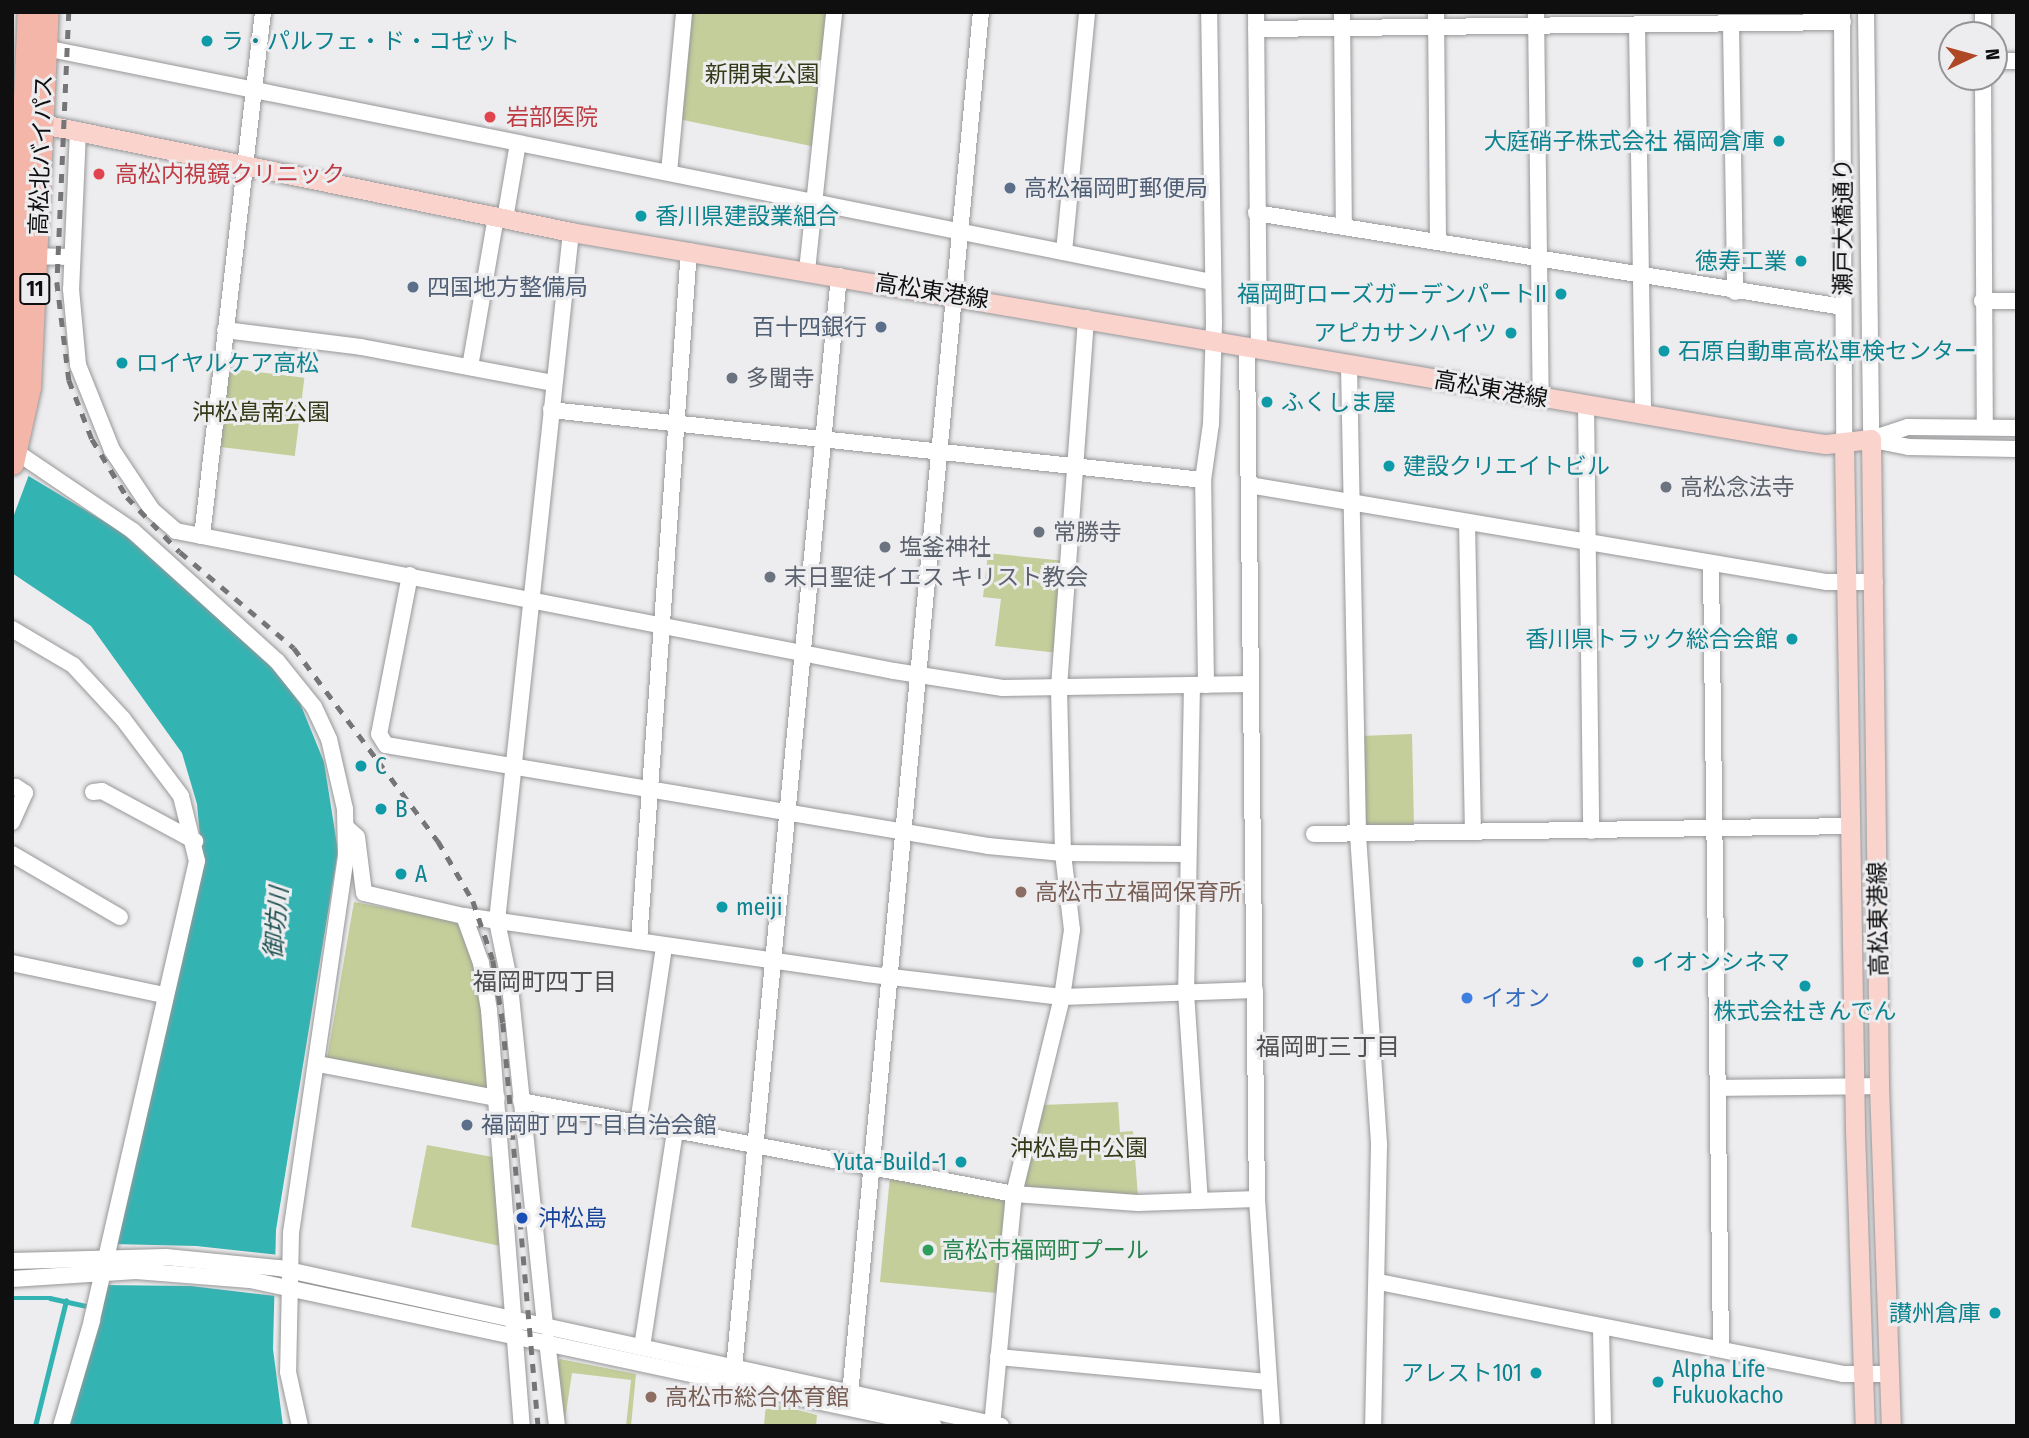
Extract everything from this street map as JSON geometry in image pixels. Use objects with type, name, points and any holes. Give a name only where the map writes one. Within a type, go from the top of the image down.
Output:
[{"type":"highway","name":"高松北バイパス","points":[[14,455],[29,387],[26,121],[29,12]]},
{"type":"highway","name":"高松北バイパス","points":[[28,43],[47,12]]},
{"type":"highway","name":"高松北バイパス","points":[[12,396],[27,256]]},
{"type":"main road","name":"高松東港線","points":[[26,121],[571,232],[1804,441],[1844,443],[1871,439],[1875,582],[1879,1086],[1887,1374],[1891,1426]]},
{"type":"main road","name":"高松東港線","points":[[1844,443],[1849,584],[1861,1376],[1865,1426]]},
{"type":"street","points":[[202,536],[263,12]]},
{"type":"street","points":[[669,172],[684,12]]},
{"type":"street","points":[[807,271],[834,12]]},
{"type":"street","points":[[850,1399],[981,12]]},
{"type":"street","points":[[1064,252],[1087,12]]},
{"type":"street","points":[[1200,1201],[1186,992],[1187,853],[1199,685],[1203,480],[1213,341],[1209,12]]},
{"type":"street","name":"瀬戸大橋通り","points":[[1866,12],[1871,439]]},
{"type":"street","points":[[1272,1426],[1257,1199],[1251,684],[1250,485],[1256,213],[1256,20],[1536,19],[1637,25],[1731,24],[1842,17]]},
{"type":"street","name":"瀬戸大橋通り","points":[[1842,17],[1844,443]]},
{"type":"street","points":[[1436,19],[1438,241]]},
{"type":"street","points":[[1536,19],[1541,397]]},
{"type":"street","points":[[1342,20],[1344,226]]},
{"type":"street","points":[[1731,24],[1735,292]]},
{"type":"street","points":[[1637,25],[1643,415]]},
{"type":"street","points":[[28,43],[1212,282]]},
{"type":"street","points":[[1983,91],[1982,301],[1985,427]]},
{"type":"street","points":[[78,131],[72,257],[74,343],[84,386],[102,430],[152,510],[170,528],[918,675],[1003,688],[1251,684]]},
{"type":"street","points":[[470,367],[518,142]]},
{"type":"street","points":[[1256,213],[1735,292],[1843,307]]},
{"type":"street","points":[[557,1426],[510,984],[497,921],[571,232]]},
{"type":"street","points":[[639,941],[689,251]]},
{"type":"street","points":[[27,256],[72,257]]},
{"type":"street","points":[[734,1368],[821,438],[839,276]]},
{"type":"street","points":[[1982,301],[2017,301]]},
{"type":"street","points":[[546,1333],[642,1347],[734,1368],[939,1422],[995,1425],[998,1357],[1014,1194],[1062,997],[1072,930],[1063,853],[1059,687],[1086,318]]},
{"type":"street","points":[[225,330],[470,367],[554,383]]},
{"type":"street","points":[[1349,365],[1358,835],[1379,1145],[1379,1282],[1373,1426]]},
{"type":"street","points":[[1586,405],[1591,831]]},
{"type":"street","points":[[551,410],[1203,480]]},
{"type":"street","points":[[1871,439],[1908,427],[2017,428]]},
{"type":"street","points":[[1871,439],[1908,447],[2017,449]]},
{"type":"street","points":[[14,455],[132,531],[296,682],[329,739],[347,828],[341,907],[283,1277],[288,1371],[300,1426]]},
{"type":"street","points":[[1250,485],[1711,564],[1849,584],[1875,582]]},
{"type":"street","points":[[1467,522],[1473,832]]},
{"type":"street","points":[[1711,564],[1721,1348]]},
{"type":"street","points":[[410,575],[380,740],[386,746],[904,832],[1063,853],[1187,853]]},
{"type":"street","points":[[12,629],[44,644],[99,691],[181,796],[195,841],[197,861],[164,995],[92,1321],[61,1426]]},
{"type":"street","points":[[12,821],[25,793],[16,787]]},
{"type":"street","points":[[93,792],[102,791],[195,841]]},
{"type":"street","points":[[1314,834],[1851,826]]},
{"type":"street","points":[[347,828],[357,837],[364,894],[464,916],[890,977],[1062,997],[1255,990]]},
{"type":"street","points":[[12,854],[120,917]]},
{"type":"street","points":[[464,916],[486,989],[517,1327],[522,1426]]},
{"type":"street","points":[[638,1123],[664,946]]},
{"type":"street","points":[[12,963],[164,995]]},
{"type":"street","points":[[318,1064],[497,1098]]},
{"type":"street","points":[[1718,1088],[1879,1086]]},
{"type":"street","points":[[521,1101],[1014,1194],[1138,1203],[1257,1199]]},
{"type":"street","points":[[642,1347],[675,1131]]},
{"type":"street","points":[[12,1261],[105,1264],[202,1274],[283,1277],[850,1399]]},
{"type":"street","points":[[12,1279],[105,1264]]},
{"type":"street","points":[[1379,1282],[1601,1328],[1721,1348],[1861,1376],[1887,1374]]},
{"type":"street","points":[[1601,1328],[1603,1426]]},
{"type":"street","points":[[998,1357],[1268,1382]]},
{"type":"green space","name":"新開東公園","points":[[689,12],[828,12],[816,147],[678,119]]},
{"type":"green space","name":"沖松島南公園","points":[[226,368],[304,378],[295,456],[216,446]]},
{"type":"green space","points":[[988,553],[1065,561],[1058,653],[995,646],[1001,599],[983,597]]},
{"type":"green space","points":[[1412,734],[1414,827],[1369,828],[1362,822],[1360,736]]},
{"type":"green space","points":[[354,902],[462,922],[476,965],[491,1089],[327,1059]]},
{"type":"green space","name":"沖松島中公園","points":[[1118,1102],[1120,1132],[1133,1131],[1138,1197],[1021,1190],[1042,1105]]},
{"type":"green space","points":[[427,1145],[498,1158],[505,1247],[411,1227]]},
{"type":"green space","points":[[890,1176],[1000,1196],[1006,1204],[996,1293],[880,1282]]},
{"type":"green space","points":[[560,1359],[636,1374],[631,1426],[626,1426],[631,1380],[572,1373],[564,1426],[557,1363]]},
{"type":"green space","points":[[766,1402],[817,1415],[816,1426],[764,1426]]},
{"type":"water","name":"御坊川","points":[[12,466],[120,531],[268,662],[300,703],[324,762],[338,851],[276,1230],[273,1349],[283,1426],[67,1426],[202,858],[197,804],[182,753],[91,626],[12,573]]},
{"type":"pier","points":[[12,463],[30,472],[12,520]]},
{"type":"pier","points":[[112,1244],[196,1246],[279,1255],[276,1296],[191,1286],[103,1285]]},
{"type":"waterway","points":[[12,1298],[50,1298],[91,1307]]},
{"type":"waterway","points":[[35,1426],[66,1301]]},
{"type":"railway","points":[[69,12],[57,282],[69,380],[92,439],[127,497],[180,552],[294,648],[438,841],[473,901],[493,960],[503,1023],[538,1426]]},
{"type":"place","name":"ラ・パルフェ・ド・コゼット","points":[[207,41]]},
{"type":"place","name":"岩部医院","points":[[490,117]]},
{"type":"place","name":"大庭硝子株式会社 福岡倉庫","points":[[1779,141]]},
{"type":"place","name":"高松内視鏡クリニック","points":[[99,174]]},
{"type":"place","name":"高松福岡町郵便局","points":[[1010,188]]},
{"type":"place","name":"香川県建設業組合","points":[[641,216]]},
{"type":"place","name":"徳寿工業","points":[[1801,261]]},
{"type":"place","name":"四国地方整備局","points":[[413,287]]},
{"type":"place","name":"福岡町ローズガーデンパートII","points":[[1561,294]]},
{"type":"place","name":"百十四銀行","points":[[881,327]]},
{"type":"place","name":"アピカサンハイツ","points":[[1511,333]]},
{"type":"place","name":"石原自動車高松車検センター","points":[[1664,351]]},
{"type":"place","name":"ロイヤルケア高松","points":[[122,363]]},
{"type":"place","name":"多聞寺","points":[[732,378]]},
{"type":"place","name":"ふくしま屋","points":[[1267,402]]},
{"type":"place","name":"建設クリエイトビル","points":[[1389,466]]},
{"type":"place","name":"高松念法寺","points":[[1666,487]]},
{"type":"place","name":"常勝寺","points":[[1039,532]]},
{"type":"place","name":"塩釜神社","points":[[885,547]]},
{"type":"place","name":"末日聖徒イエス キリスト教会","points":[[770,577]]},
{"type":"place","name":"香川県トラック総合会館","points":[[1792,639]]},
{"type":"place","name":"C","points":[[361,766]]},
{"type":"place","name":"B","points":[[381,809]]},
{"type":"place","name":"A","points":[[401,874]]},
{"type":"place","name":"高松市立福岡保育所","points":[[1021,892]]},
{"type":"place","name":"meiji","points":[[722,907]]},
{"type":"place","name":"イオンシネマ","points":[[1638,962]]},
{"type":"place","name":"株式会社きんでん","points":[[1805,986]]},
{"type":"place","name":"イオン","points":[[1467,998]]},
{"type":"place","name":"福岡町 四丁目自治会館","points":[[467,1125]]},
{"type":"place","name":"Yuta-Build-1","points":[[961,1162]]},
{"type":"place","name":"沖松島","points":[[522,1218]]},
{"type":"place","name":"高松市福岡町プール","points":[[928,1250]]},
{"type":"place","name":"讃州倉庫","points":[[1995,1313]]},
{"type":"place","name":"アレスト101","points":[[1536,1373]]},
{"type":"place","name":"Alpha Life Fukuokacho","points":[[1658,1382]]},
{"type":"place","name":"高松市総合体育館","points":[[651,1397]]},
{"type":"district","name":"福岡町四丁目","points":[[545,983]]},
{"type":"district","name":"福岡町三丁目","points":[[1328,1048]]}]
